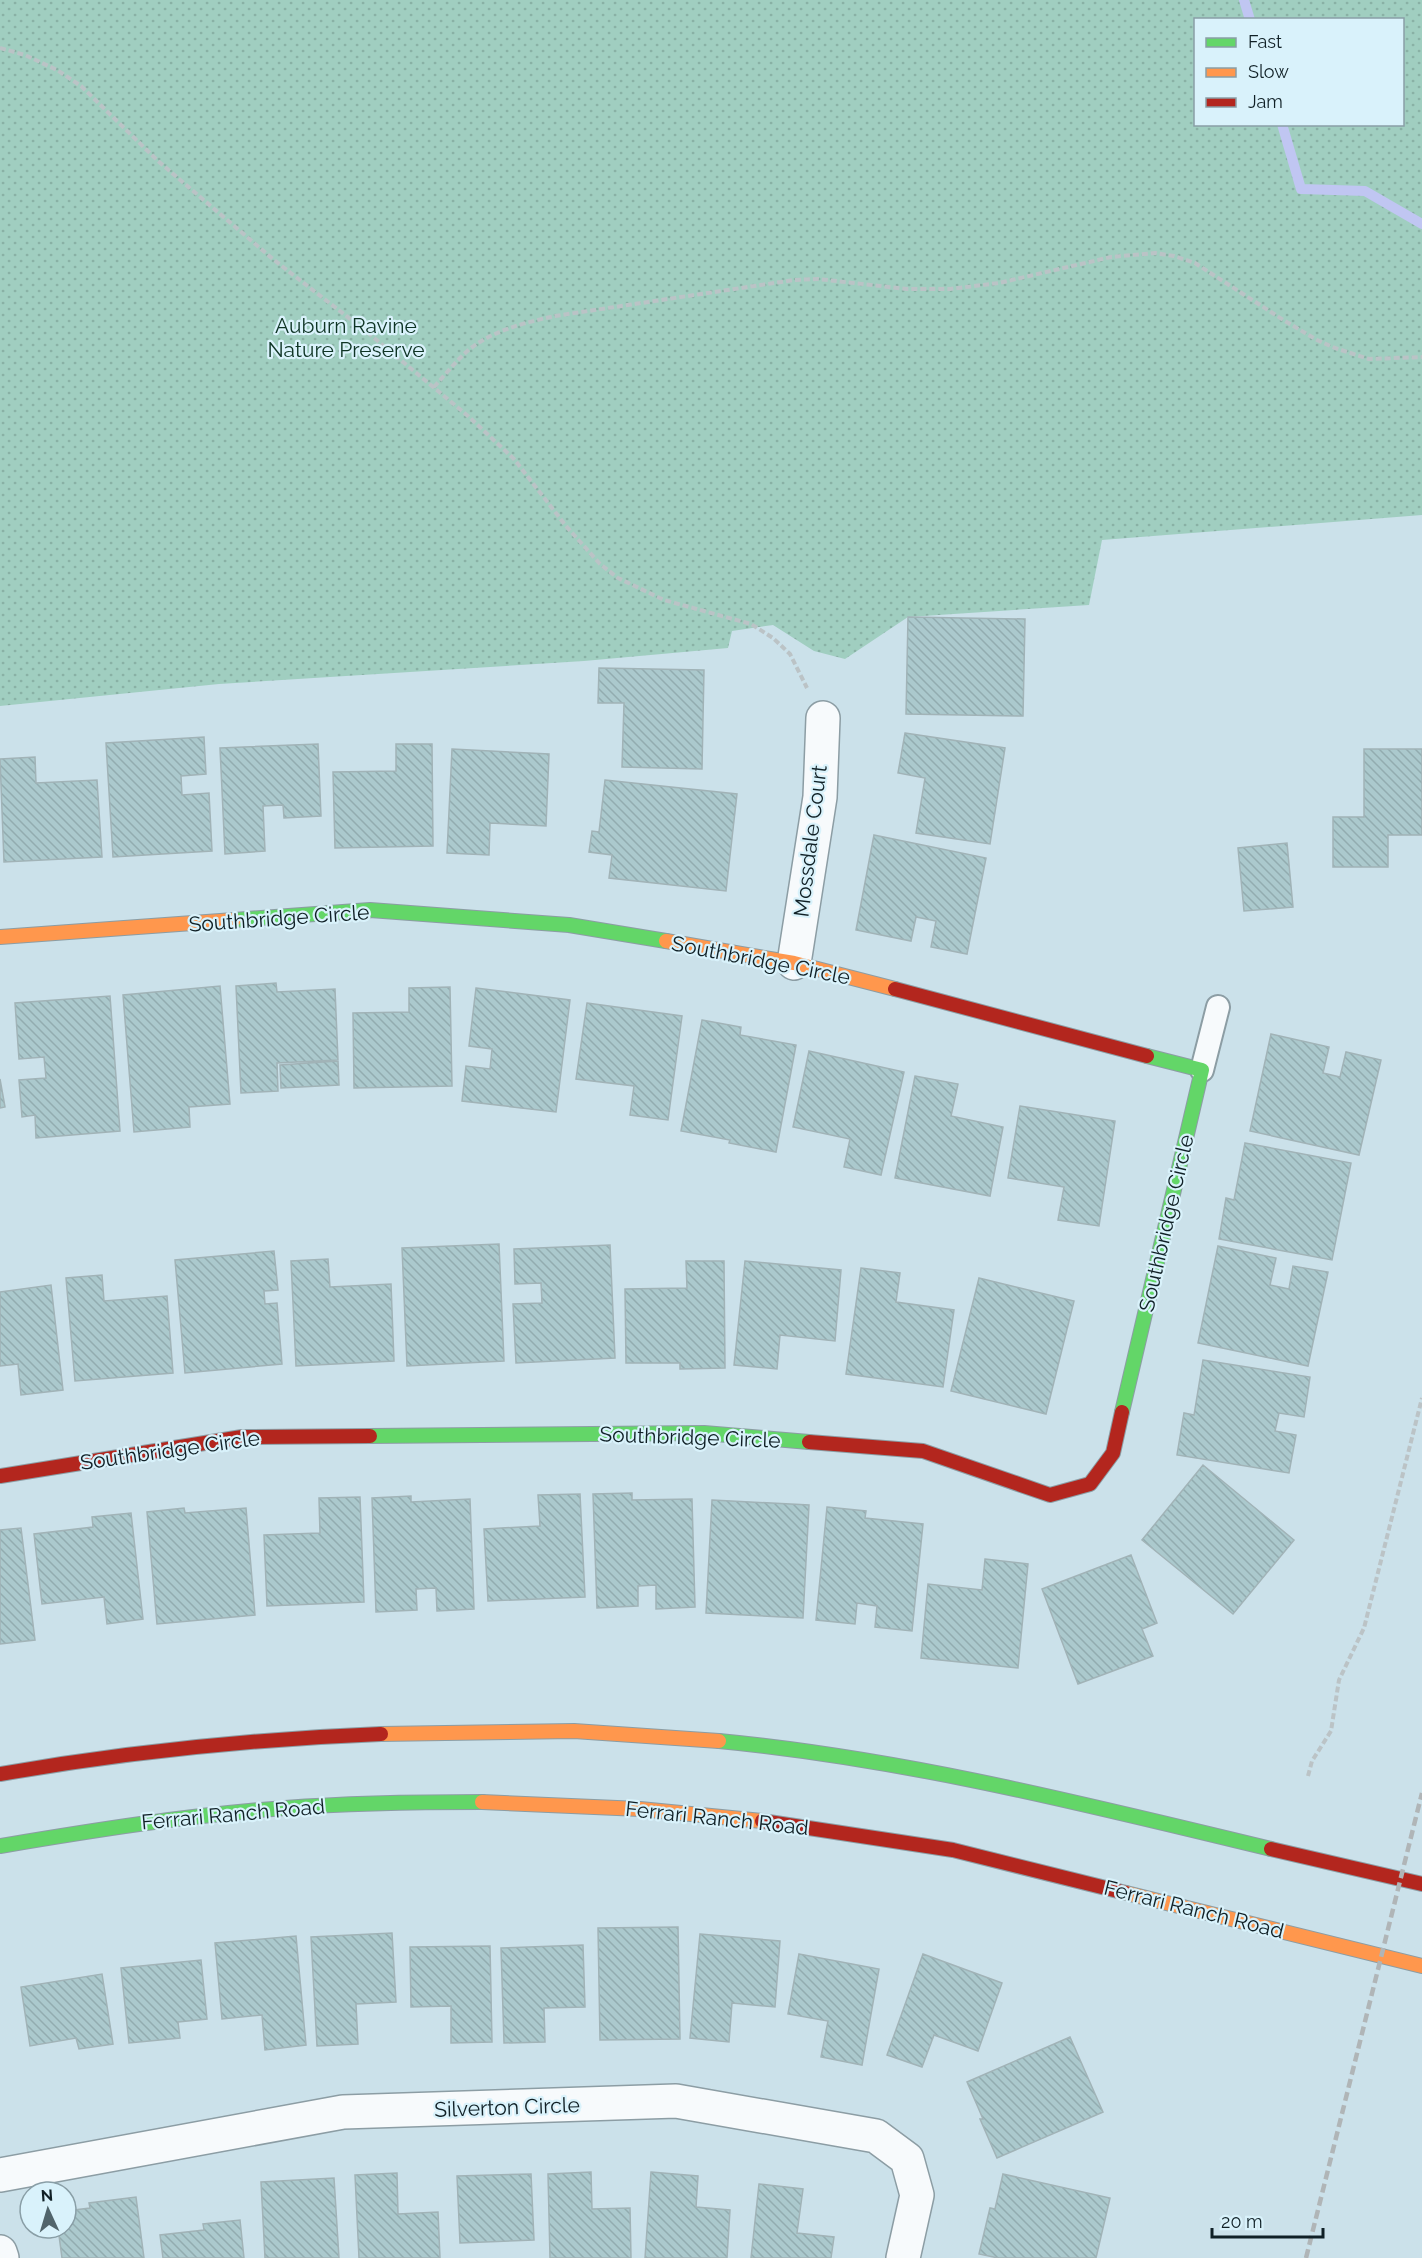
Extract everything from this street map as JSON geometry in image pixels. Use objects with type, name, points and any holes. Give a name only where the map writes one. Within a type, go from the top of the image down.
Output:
[{"type":"main road","name":"Southbridge Circle","points":[[0,937],[370,910],[569,925],[794,963],[1202,1070],[1113,1453],[1090,1484],[1050,1495],[923,1450],[704,1433],[242,1437],[0,1476]]},
{"type":"main road","points":[[0,1774],[120,1755],[314,1736],[512,1731],[599,1732],[699,1739],[805,1751],[970,1779],[1422,1884]]},
{"type":"main road","name":"Ferrari Ranch Road","points":[[0,1846],[143,1822],[324,1805],[513,1802],[703,1813],[953,1850],[1422,1966]]},
{"type":"street","name":"Mossdale Court","points":[[794,963],[820,797],[823,718]]},
{"type":"street","name":"Silverton Circle","points":[[0,2175],[343,2112],[676,2101],[876,2136],[907,2159],[917,2195],[903,2258]]},
{"type":"street","points":[[0,2252],[2,2258]]},
{"type":"lane","points":[[1202,1070],[1218,1007]]},
{"type":"path","points":[[0,48],[25,55],[57,70],[81,87],[158,161],[274,260],[434,387],[493,437],[514,459],[585,548],[618,578],[664,600],[751,624],[773,638],[790,654],[823,718]]},
{"type":"path","points":[[434,387],[463,355],[478,343],[525,323],[555,316],[794,280],[818,279],[907,289],[950,289],[999,283],[1111,256],[1155,253],[1195,263],[1217,275],[1285,321],[1335,348],[1370,359],[1422,357]]},
{"type":"path","points":[[1308,1776],[1312,1761],[1331,1731],[1339,1680],[1364,1628],[1422,1398]]},
{"type":"green space","name":"Auburn Ravine Nature Preserve","points":[[0,0],[1422,0],[1422,515],[1102,540],[1089,605],[908,617],[845,659],[814,651],[773,625],[732,631],[728,648],[584,661],[219,684],[0,706]]},
{"type":"building","points":[[908,617],[1025,619],[1023,716],[906,714]]},
{"type":"building","points":[[599,668],[704,670],[702,769],[622,767],[624,703],[598,703]]},
{"type":"building","points":[[905,733],[1005,748],[990,844],[916,833],[925,778],[898,773]]},
{"type":"building","points":[[204,737],[206,774],[181,776],[182,795],[209,793],[212,851],[113,857],[106,743]]},
{"type":"building","points":[[318,744],[321,816],[284,818],[283,805],[263,806],[265,851],[225,854],[220,748]]},
{"type":"building","points":[[396,744],[432,744],[433,846],[335,848],[333,772],[396,771]]},
{"type":"building","points":[[452,749],[549,754],[546,826],[490,823],[489,855],[447,853]]},
{"type":"building","points":[[1364,749],[1422,749],[1422,835],[1388,835],[1388,867],[1333,867],[1333,817],[1364,817]]},
{"type":"building","points":[[35,757],[36,783],[97,780],[102,857],[4,862],[0,759]]},
{"type":"building","points":[[605,780],[737,794],[726,891],[609,878],[612,855],[589,852],[592,831],[599,832]]},
{"type":"building","points":[[874,835],[986,858],[967,954],[931,947],[936,921],[916,917],[911,941],[856,930]]},
{"type":"building","points":[[1287,843],[1293,907],[1244,911],[1238,848]]},
{"type":"building","points":[[276,983],[277,992],[335,989],[338,1060],[277,1063],[278,1091],[241,1093],[236,986]]},
{"type":"building","points":[[220,986],[230,1104],[189,1107],[190,1127],[134,1132],[123,995]]},
{"type":"building","points":[[450,987],[452,1086],[354,1088],[353,1013],[409,1012],[409,988]]},
{"type":"building","points":[[476,988],[570,1000],[556,1112],[462,1101],[466,1066],[490,1069],[492,1049],[469,1046]]},
{"type":"building","points":[[110,996],[120,1131],[36,1138],[35,1115],[22,1117],[19,1080],[46,1078],[44,1057],[19,1059],[15,1003]]},
{"type":"building","points":[[587,1003],[682,1016],[668,1120],[630,1115],[634,1086],[576,1079]]},
{"type":"building","points":[[702,1020],[741,1027],[740,1035],[796,1045],[776,1152],[681,1131]]},
{"type":"building","points":[[1271,1034],[1329,1047],[1323,1073],[1340,1077],[1346,1052],[1381,1060],[1359,1155],[1250,1131]]},
{"type":"building","points":[[809,1051],[904,1072],[881,1175],[844,1167],[850,1139],[793,1127]]},
{"type":"building","points":[[338,1061],[339,1085],[281,1088],[280,1065]]},
{"type":"building","points":[[915,1076],[958,1084],[951,1116],[1003,1127],[990,1196],[895,1178]]},
{"type":"building","points":[[0,1079],[5,1107],[0,1108]]},
{"type":"building","points":[[1020,1106],[1115,1121],[1099,1226],[1058,1220],[1064,1187],[1008,1178]]},
{"type":"building","points":[[1245,1143],[1351,1163],[1332,1260],[1219,1239],[1226,1198],[1234,1200]]},
{"type":"building","points":[[499,1244],[504,1361],[407,1366],[402,1248]]},
{"type":"building","points":[[610,1245],[615,1358],[516,1363],[513,1304],[542,1303],[541,1283],[515,1284],[514,1249]]},
{"type":"building","points":[[1218,1246],[1276,1258],[1270,1285],[1289,1289],[1293,1266],[1328,1272],[1308,1366],[1198,1343]]},
{"type":"building","points":[[274,1251],[278,1290],[264,1291],[265,1304],[277,1303],[282,1364],[185,1373],[175,1260]]},
{"type":"building","points":[[328,1259],[330,1287],[391,1284],[394,1361],[296,1366],[291,1261]]},
{"type":"building","points":[[686,1261],[724,1261],[725,1368],[680,1369],[680,1363],[626,1363],[625,1289],[687,1288]]},
{"type":"building","points":[[745,1261],[841,1270],[835,1341],[780,1335],[777,1369],[734,1365]]},
{"type":"building","points":[[861,1268],[900,1273],[896,1302],[954,1310],[943,1387],[846,1374]]},
{"type":"building","points":[[102,1275],[104,1301],[167,1296],[173,1373],[75,1381],[66,1278]]},
{"type":"building","points":[[979,1278],[1074,1301],[1046,1414],[951,1391]]},
{"type":"building","points":[[51,1285],[63,1390],[21,1395],[18,1364],[0,1366],[0,1292]]},
{"type":"building","points":[[1203,1360],[1310,1377],[1304,1417],[1279,1413],[1275,1431],[1296,1435],[1289,1473],[1177,1455],[1184,1413],[1194,1415]]},
{"type":"building","points":[[1203,1465],[1294,1540],[1233,1614],[1142,1540]]},
{"type":"building","points":[[632,1493],[632,1500],[692,1499],[695,1607],[656,1609],[656,1585],[638,1586],[638,1606],[597,1608],[593,1494]]},
{"type":"building","points":[[580,1494],[585,1597],[488,1601],[484,1529],[540,1526],[538,1495]]},
{"type":"building","points":[[411,1496],[411,1502],[470,1499],[474,1609],[437,1611],[436,1588],[416,1589],[417,1610],[376,1612],[372,1498]]},
{"type":"building","points":[[360,1497],[364,1602],[267,1606],[264,1535],[320,1533],[319,1498]]},
{"type":"building","points":[[712,1500],[809,1505],[803,1618],[706,1613]]},
{"type":"building","points":[[827,1507],[866,1511],[865,1518],[923,1524],[912,1631],[875,1627],[877,1606],[857,1603],[855,1624],[816,1620]]},
{"type":"building","points":[[184,1508],[185,1513],[246,1508],[255,1615],[157,1624],[147,1512]]},
{"type":"building","points":[[131,1513],[143,1619],[107,1624],[104,1597],[42,1604],[34,1534],[93,1527],[92,1517]]},
{"type":"building","points":[[21,1528],[35,1640],[0,1644],[0,1530]]},
{"type":"building","points":[[1131,1555],[1157,1623],[1142,1629],[1153,1656],[1078,1684],[1042,1589]]},
{"type":"building","points":[[985,1559],[1028,1564],[1018,1668],[921,1658],[928,1584],[982,1590]]},
{"type":"building","points":[[678,1927],[680,2039],[600,2040],[598,1928]]},
{"type":"building","points":[[392,1933],[396,2002],[356,2004],[358,2044],[317,2046],[311,1937]]},
{"type":"building","points":[[700,1934],[780,1941],[775,2007],[732,2003],[729,2042],[690,2038]]},
{"type":"building","points":[[296,1936],[306,2045],[265,2050],[262,2015],[222,2019],[215,1943]]},
{"type":"building","points":[[583,1945],[585,2007],[544,2008],[545,2042],[504,2043],[501,1948]]},
{"type":"building","points":[[490,1946],[492,2042],[451,2043],[451,2006],[411,2007],[410,1947]]},
{"type":"building","points":[[799,1954],[879,1969],[862,2065],[821,2057],[828,2021],[788,2014]]},
{"type":"building","points":[[923,1954],[1002,1983],[978,2051],[934,2035],[922,2067],[887,2055]]},
{"type":"building","points":[[201,1960],[207,2019],[178,2022],[180,2038],[129,2043],[121,1968]]},
{"type":"building","points":[[102,1974],[113,2044],[79,2049],[76,2038],[30,2046],[21,1987]]},
{"type":"building","points":[[1070,2037],[1103,2112],[997,2158],[967,2082]]},
{"type":"building","points":[[591,2172],[592,2209],[630,2208],[631,2258],[550,2258],[548,2174]]},
{"type":"building","points":[[651,2172],[698,2176],[696,2207],[730,2210],[727,2258],[645,2258]]},
{"type":"building","points":[[397,2173],[398,2214],[438,2212],[440,2258],[359,2258],[355,2175]]},
{"type":"building","points":[[531,2174],[534,2240],[460,2243],[457,2176]]},
{"type":"building","points":[[1003,2174],[1110,2198],[1096,2258],[998,2258],[979,2254],[990,2208],[995,2209]]},
{"type":"building","points":[[334,2178],[339,2258],[265,2258],[261,2182]]},
{"type":"building","points":[[759,2184],[803,2189],[797,2233],[834,2237],[831,2258],[751,2258]]},
{"type":"building","points":[[136,2197],[144,2258],[62,2258],[60,2240],[78,2240],[78,2210],[90,2208],[89,2203]]},
{"type":"building","points":[[240,2220],[244,2258],[163,2258],[160,2235],[204,2230],[203,2224]]},
{"type":"waterway","points":[[1244,0],[1249,18]]},
{"type":"waterway","points":[[1283,126],[1301,189],[1365,191],[1422,224]]},
{"type":"railway","points":[[1306,2258],[1422,1793]]},
{"type":"traffic: fast","points":[[234,920],[370,910],[569,925],[666,941]]},
{"type":"traffic: fast","points":[[1122,1412],[1202,1070],[1147,1056]]},
{"type":"traffic: fast","points":[[370,1436],[704,1433],[809,1442]]},
{"type":"traffic: fast","points":[[719,1741],[859,1759],[928,1771],[1065,1800],[1271,1849]]},
{"type":"traffic: fast","points":[[0,1846],[142,1824],[249,1811],[359,1804],[482,1802]]},
{"type":"traffic: slow","points":[[0,937],[234,920]]},
{"type":"traffic: slow","points":[[666,941],[794,963],[895,989]]},
{"type":"traffic: slow","points":[[381,1734],[574,1731],[719,1741]]},
{"type":"traffic: slow","points":[[482,1802],[640,1809],[762,1821]]},
{"type":"traffic: slow","points":[[1126,1893],[1422,1966]]},
{"type":"traffic: jam","points":[[895,989],[1147,1056]]},
{"type":"traffic: jam","points":[[809,1442],[923,1451],[1050,1495],[1090,1484],[1113,1453],[1122,1412]]},
{"type":"traffic: jam","points":[[0,1476],[242,1437],[370,1436]]},
{"type":"traffic: jam","points":[[0,1774],[95,1759],[190,1748],[285,1739],[381,1734]]},
{"type":"traffic: jam","points":[[762,1821],[953,1850],[1126,1893]]},
{"type":"traffic: jam","points":[[1271,1849],[1422,1884]]}]
